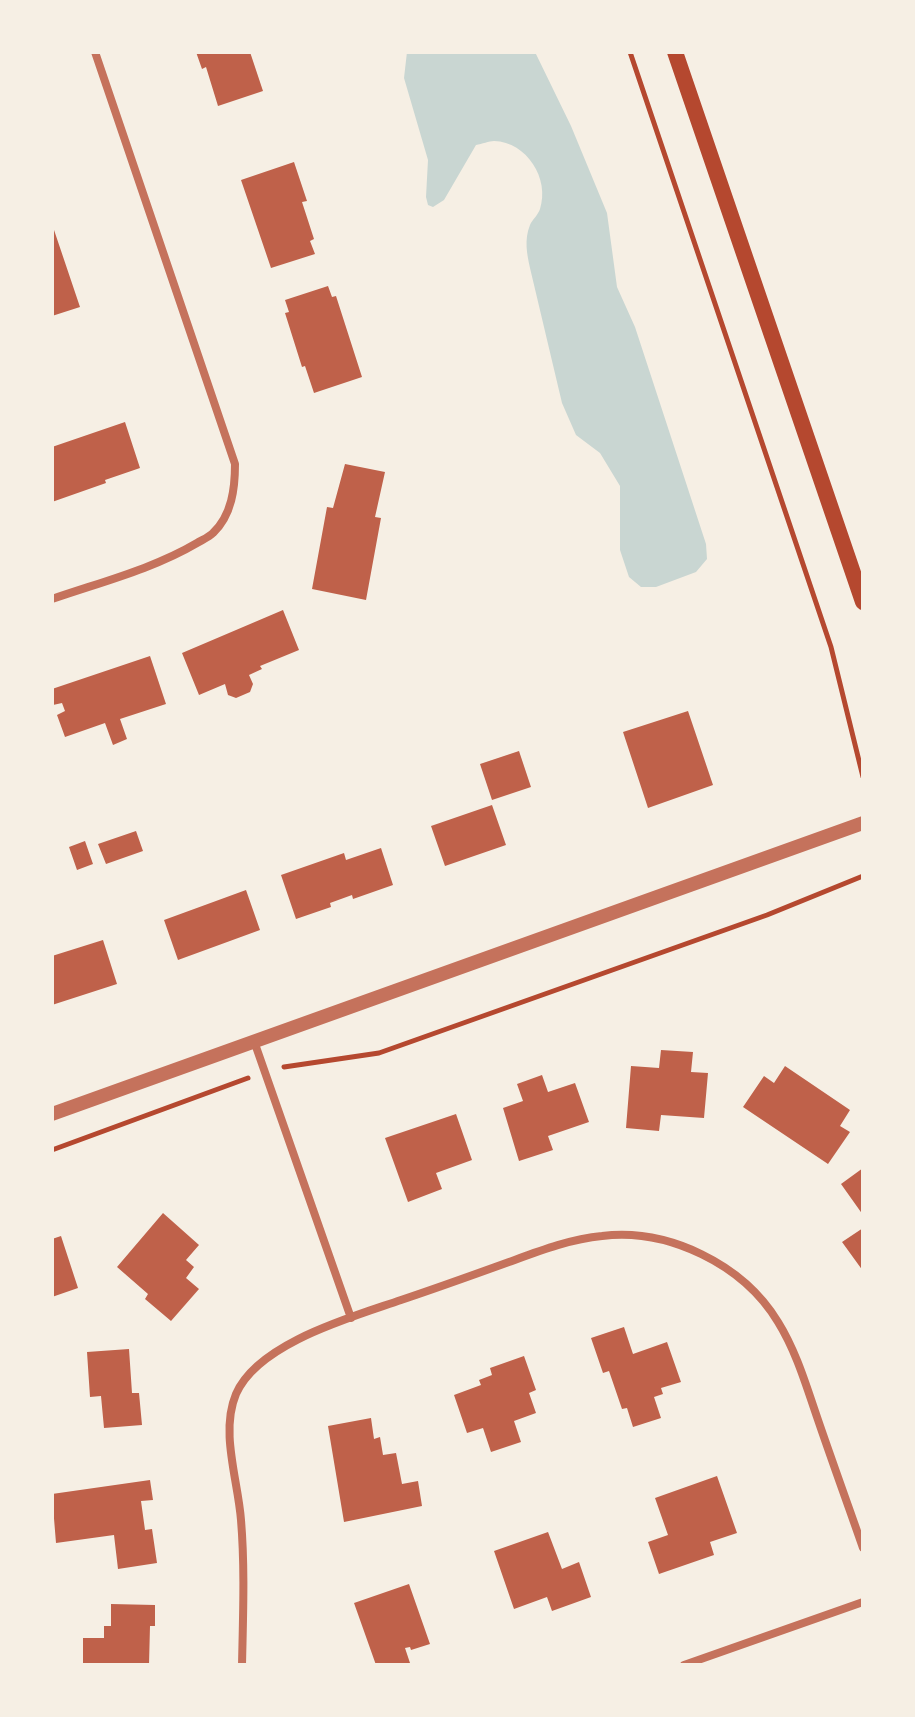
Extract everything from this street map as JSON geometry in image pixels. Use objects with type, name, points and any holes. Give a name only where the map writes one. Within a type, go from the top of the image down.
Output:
[{"type":"main road","points":[[675,52],[863,602]]},
{"type":"street","points":[[52,599],[167,560],[192,546],[213,533],[235,489],[235,464],[95,52]]},
{"type":"street","points":[[52,1114],[863,823]]},
{"type":"street","points":[[254,1041],[351,1318]]},
{"type":"street","points":[[242,1665],[244,1580],[241,1519],[230,1440],[231,1413],[237,1393],[251,1372],[292,1342],[351,1318],[556,1245],[602,1236],[637,1235],[686,1246],[727,1270],[758,1296],[777,1321],[799,1364],[863,1548]]},
{"type":"street","points":[[684,1665],[863,1602]]},
{"type":"path","points":[[630,52],[831,647],[863,777]]},
{"type":"path","points":[[52,1150],[265,1072],[303,1063],[379,1053],[767,915],[863,876]]},
{"type":"shaded area","points":[[407,52],[535,52],[571,126],[607,213],[617,287],[635,327],[706,544],[707,559],[696,572],[656,587],[641,587],[629,577],[620,550],[620,486],[600,453],[576,435],[562,403],[530,268],[527,236],[540,209],[542,186],[539,175],[526,155],[517,148],[494,141],[476,145],[444,200],[433,207],[428,205],[428,160],[404,78]]},
{"type":"building","points":[[196,52],[250,52],[263,91],[218,106],[206,67],[202,69]]},
{"type":"building","points":[[294,162],[307,201],[302,202],[314,239],[310,241],[315,254],[271,268],[241,180]]},
{"type":"building","points":[[52,224],[80,307],[52,316]]},
{"type":"building","points":[[328,286],[332,297],[336,296],[362,377],[314,393],[305,366],[302,367],[285,313],[289,312],[285,300]]},
{"type":"building","points":[[125,422],[140,468],[52,502],[52,447]]},
{"type":"building","points":[[345,464],[385,472],[375,517],[381,518],[366,600],[312,589],[327,507],[333,508]]},
{"type":"building","points":[[283,610],[299,650],[260,666],[262,669],[249,675],[253,684],[250,692],[236,698],[228,695],[225,684],[199,695],[182,653]]},
{"type":"building","points":[[150,656],[166,704],[120,719],[127,739],[113,745],[105,723],[65,737],[57,715],[65,711],[62,703],[53,705],[52,689]]},
{"type":"building","points":[[688,711],[713,785],[648,808],[623,732]]},
{"type":"building","points":[[519,751],[531,787],[492,800],[480,764]]},
{"type":"building","points":[[492,805],[506,845],[445,866],[431,826]]},
{"type":"building","points":[[136,831],[143,851],[106,864],[98,844]]},
{"type":"building","points":[[85,841],[93,864],[77,870],[69,847]]},
{"type":"building","points":[[381,848],[393,885],[353,899],[352,895],[330,903],[331,907],[296,919],[281,875],[344,853],[346,860]]},
{"type":"building","points":[[246,890],[260,930],[178,960],[164,920]]},
{"type":"building","points":[[103,940],[117,984],[52,1005],[52,956]]},
{"type":"building","points":[[661,1050],[693,1052],[691,1072],[708,1073],[704,1118],[661,1115],[659,1131],[626,1128],[631,1066],[659,1068]]},
{"type":"building","points":[[785,1066],[850,1110],[840,1126],[850,1132],[828,1164],[743,1107],[764,1076],[774,1083]]},
{"type":"building","points":[[542,1075],[548,1092],[575,1083],[589,1122],[548,1136],[553,1150],[519,1161],[503,1108],[523,1101],[517,1084]]},
{"type":"building","points":[[456,1114],[472,1160],[436,1173],[442,1189],[408,1202],[385,1138]]},
{"type":"building","points":[[863,1168],[863,1215],[841,1184]]},
{"type":"building","points":[[163,1213],[199,1245],[186,1260],[194,1267],[186,1278],[199,1289],[171,1321],[145,1299],[148,1294],[117,1267]]},
{"type":"building","points":[[863,1228],[863,1271],[842,1242]]},
{"type":"building","points":[[61,1236],[78,1288],[52,1297],[52,1239]]},
{"type":"building","points":[[624,1327],[633,1354],[667,1342],[681,1382],[661,1388],[663,1394],[654,1397],[661,1418],[633,1427],[627,1408],[622,1409],[609,1371],[603,1373],[591,1338]]},
{"type":"building","points":[[129,1349],[132,1393],[139,1393],[142,1425],[104,1428],[101,1396],[90,1397],[87,1352]]},
{"type":"building","points":[[524,1356],[536,1390],[529,1393],[536,1413],[514,1421],[521,1442],[491,1452],[483,1428],[467,1433],[454,1395],[481,1385],[479,1380],[492,1375],[490,1368]]},
{"type":"building","points":[[371,1418],[374,1439],[380,1437],[383,1455],[396,1453],[402,1484],[418,1481],[422,1506],[344,1522],[328,1426]]},
{"type":"building","points":[[717,1476],[737,1533],[710,1542],[714,1555],[659,1574],[648,1542],[668,1535],[655,1498]]},
{"type":"building","points":[[150,1480],[153,1500],[141,1501],[145,1530],[152,1529],[157,1563],[118,1569],[114,1535],[56,1543],[52,1494]]},
{"type":"building","points":[[548,1532],[562,1569],[579,1562],[591,1597],[552,1611],[547,1597],[514,1609],[494,1551]]},
{"type":"building","points":[[409,1584],[430,1644],[411,1650],[410,1647],[405,1648],[410,1663],[376,1665],[354,1603]]},
{"type":"building","points":[[111,1604],[155,1605],[155,1626],[150,1626],[149,1665],[83,1665],[83,1638],[104,1638],[104,1626],[111,1626]]}]
